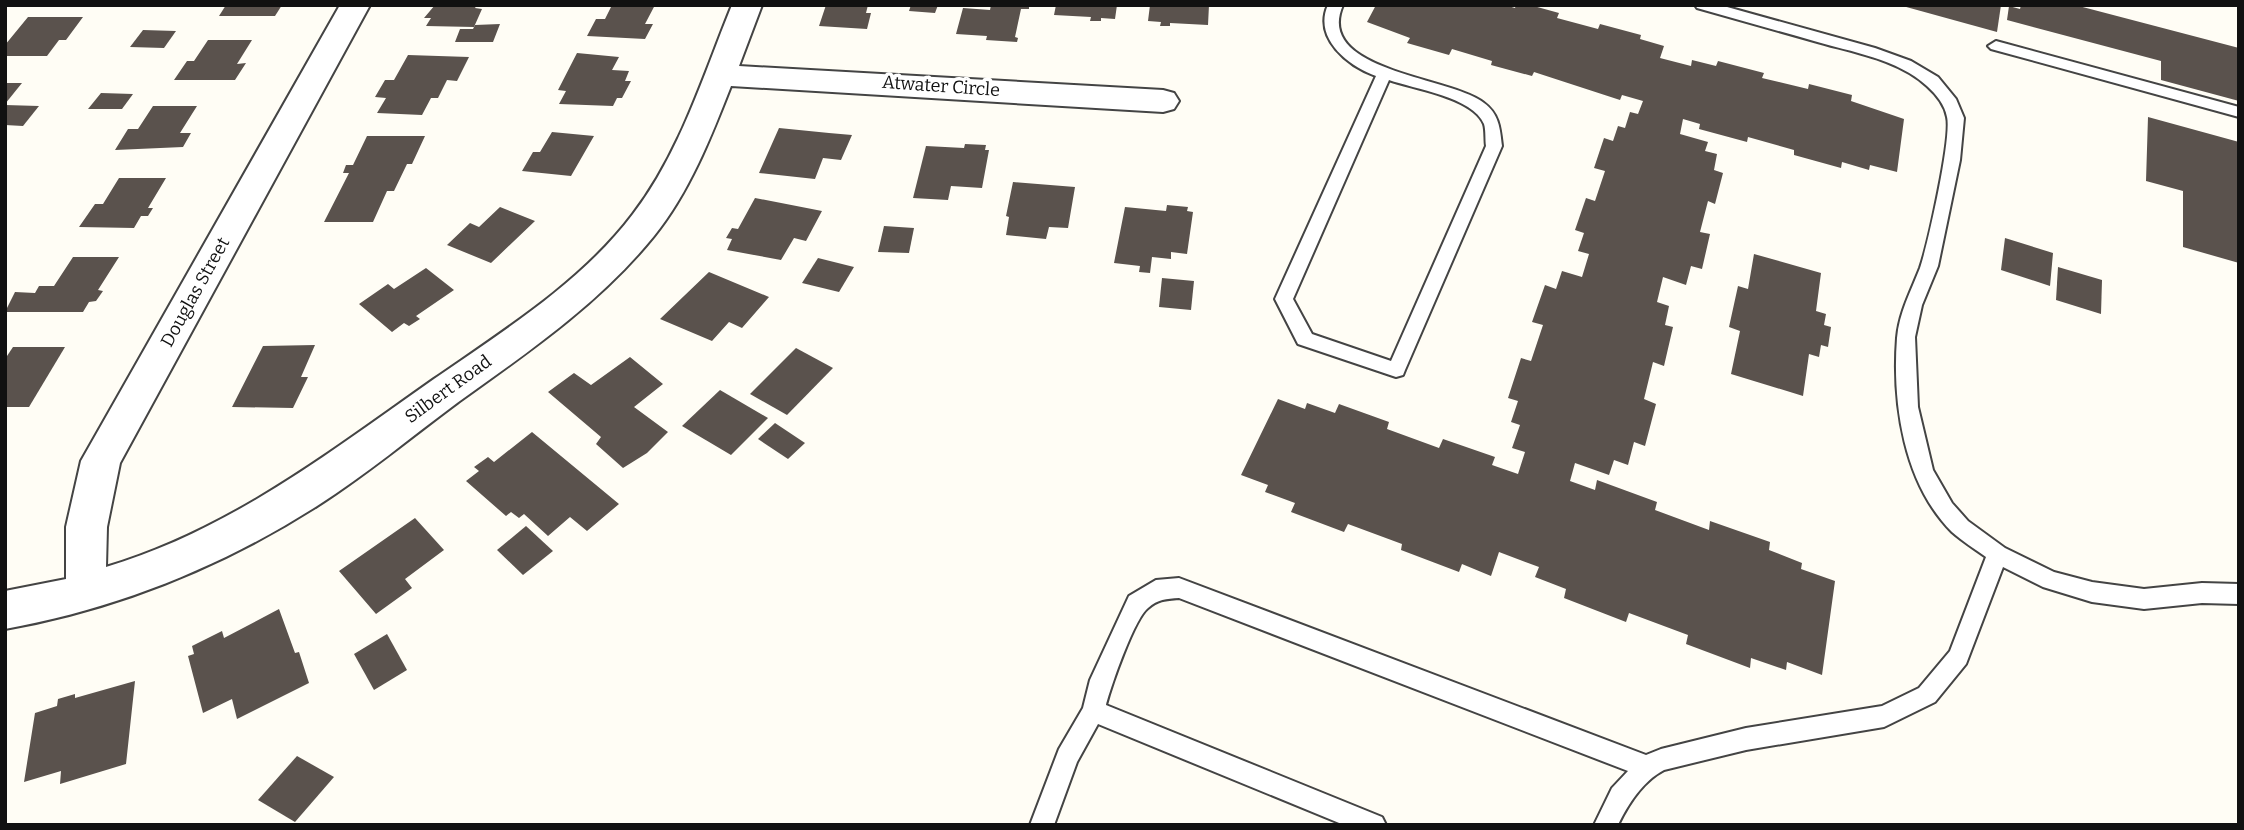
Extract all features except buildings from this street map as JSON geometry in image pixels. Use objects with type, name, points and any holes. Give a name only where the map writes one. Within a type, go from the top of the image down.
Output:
[{"type":"street","name":"Douglas Street","points":[[89,593],[84,569],[85,532],[91,495],[101,461],[355,5]]},
{"type":"street","name":"Silbert Road","points":[[5,610],[89,593],[153,570],[229,536],[304,492],[561,307],[611,261],[645,223],[675,177],[747,5]]},
{"type":"street","name":"Atwater Circle","points":[[719,75],[1163,101]]},
{"type":"lane","points":[[1336,5],[1331,28],[1339,45],[1355,61],[1384,75],[1461,96],[1480,106],[1492,121],[1496,133],[1494,146],[1395,370],[1305,339],[1284,299],[1384,75]]},
{"type":"lane","points":[[1702,5],[1870,51],[1915,70],[1932,81],[1948,99],[1956,118],[1952,160],[1929,266],[1913,304],[1906,337],[1908,408],[1923,472],[1945,509],[1961,527],[1998,554],[2050,580],[2092,592],[2144,599],[2202,593],[2239,594]]},
{"type":"lane","points":[[1996,46],[2239,112]]},
{"type":"lane","points":[[1606,825],[1620,796],[1647,767],[1661,761],[1746,739],[1884,716],[1927,695],[1958,657],[1998,554]]},
{"type":"lane","points":[[1042,825],[1067,757],[1093,711],[1101,680],[1137,603],[1156,590],[1179,588],[1647,767]]},
{"type":"lane","points":[[1093,711],[1374,825]]}]
